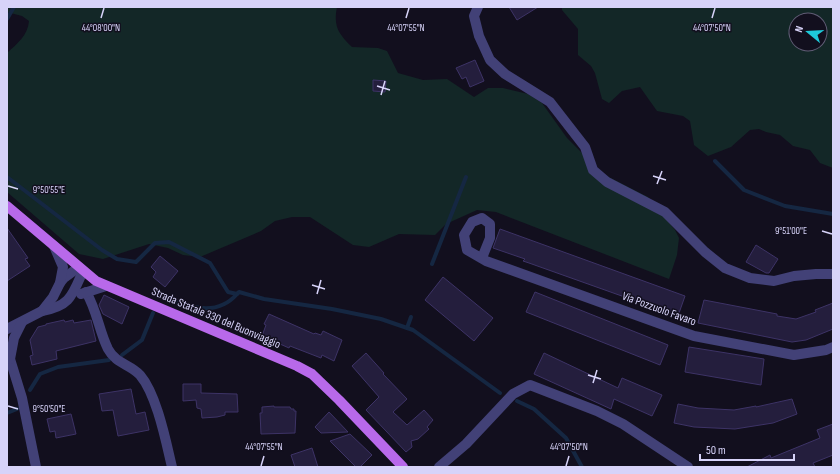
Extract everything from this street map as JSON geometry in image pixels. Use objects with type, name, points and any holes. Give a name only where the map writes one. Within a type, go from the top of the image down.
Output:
[{"type":"main road","name":"Strada Statale 330 del Buonviaggio","points":[[7,206],[96,281],[297,366],[312,374],[340,400],[403,467]]},
{"type":"street","points":[[478,7],[474,16],[479,36],[490,60],[505,74],[550,102],[585,147],[592,170],[607,182],[665,212],[705,252],[726,268],[750,278],[774,281],[794,276],[833,274]]},
{"type":"street","points":[[54,246],[63,267],[60,283]]},
{"type":"street","name":"Via Pozzuolo Favaro","points":[[482,258],[694,336],[794,355],[826,350],[833,347]]},
{"type":"street","points":[[42,311],[53,297],[64,278],[81,269]]},
{"type":"street","points":[[72,296],[81,269]]},
{"type":"street","points":[[7,329],[42,311],[59,306],[72,296],[106,286]]},
{"type":"street","points":[[86,292],[90,298],[102,335],[109,350],[118,361],[132,367],[148,387],[161,425],[172,467]]},
{"type":"street","points":[[22,322],[14,338],[9,356],[22,398],[36,467]]},
{"type":"street","points":[[439,467],[466,444],[513,394],[530,385],[596,411],[623,424],[688,467]]},
{"type":"green space","points":[[7,7],[337,7],[336,20],[338,30],[347,42],[352,47],[378,48],[387,51],[398,73],[423,80],[447,79],[474,97],[488,88],[503,88],[528,94],[542,103],[567,138],[603,174],[648,197],[675,230],[679,238],[677,255],[669,279],[496,212],[477,210],[446,224],[435,235],[399,234],[369,247],[353,245],[310,217],[292,217],[275,221],[261,231],[200,257],[183,255],[168,248],[149,244],[103,259],[79,254],[7,192],[7,53],[18,43],[27,31],[29,21],[22,16],[7,12]]},
{"type":"green space","points":[[562,7],[833,7],[833,168],[820,163],[810,150],[793,146],[780,135],[759,129],[750,130],[731,147],[708,156],[694,145],[690,121],[683,116],[657,111],[640,87],[622,91],[609,103],[602,99],[595,73],[591,66],[578,55],[578,29],[562,10]]},
{"type":"building","points":[[509,7],[538,7],[517,20]]},
{"type":"building","points":[[475,60],[484,81],[470,87],[466,77],[462,79],[456,68]]},
{"type":"building","points":[[373,80],[386,81],[385,92],[373,91]]},
{"type":"building","points":[[7,228],[28,258],[25,259],[30,266],[7,281]]},
{"type":"building","points":[[500,229],[685,296],[678,316],[523,261],[525,259],[493,248]]},
{"type":"building","points":[[756,245],[778,259],[769,273],[766,273],[746,262]]},
{"type":"building","points":[[160,256],[178,271],[165,287],[153,277],[156,272],[151,267]]},
{"type":"building","points":[[443,277],[493,318],[474,341],[425,300]]},
{"type":"building","points":[[535,292],[668,345],[660,365],[526,312]]},
{"type":"building","points":[[104,295],[129,307],[122,324],[103,314],[99,305]]},
{"type":"building","points":[[704,300],[796,319],[816,312],[815,310],[833,303],[833,329],[806,340],[792,342],[698,323]]},
{"type":"building","points":[[269,314],[314,334],[321,335],[323,331],[342,340],[334,361],[322,355],[321,358],[290,346],[289,348],[262,336],[266,325],[264,324]]},
{"type":"building","points":[[64,320],[65,322],[73,320],[74,323],[91,320],[96,341],[56,351],[57,359],[32,365],[30,356],[33,355],[30,340],[38,327]]},
{"type":"building","points":[[689,347],[764,359],[761,385],[685,372]]},
{"type":"building","points":[[366,353],[384,373],[383,374],[407,399],[393,412],[407,425],[424,410],[433,420],[427,427],[429,429],[418,439],[411,441],[412,447],[406,452],[366,410],[379,397],[352,366]]},
{"type":"building","points":[[544,353],[618,388],[622,378],[662,395],[652,416],[614,399],[611,409],[534,374]]},
{"type":"building","points":[[183,384],[201,384],[201,393],[237,394],[238,412],[225,412],[225,415],[202,418],[201,409],[197,408],[196,400],[183,401]]},
{"type":"building","points":[[131,389],[136,414],[145,412],[149,430],[118,436],[113,410],[102,411],[99,394]]},
{"type":"building","points":[[792,399],[797,414],[773,423],[735,429],[694,427],[674,423],[678,404],[698,408],[734,410]]},
{"type":"building","points":[[262,407],[290,407],[296,411],[295,433],[261,434],[260,413],[262,413]]},
{"type":"building","points":[[329,412],[348,432],[321,433],[315,427]]},
{"type":"building","points":[[71,414],[76,434],[56,438],[55,431],[50,432],[47,419]]},
{"type":"building","points":[[833,424],[833,455],[813,463],[815,467],[747,467],[770,455],[771,458],[820,438],[817,430]]},
{"type":"building","points":[[350,434],[372,455],[360,467],[356,467],[330,441]]},
{"type":"building","points":[[312,448],[318,467],[295,467],[291,455]]},
{"type":"waterway","points":[[7,19],[14,7]]},
{"type":"waterway","points":[[715,161],[744,190],[785,206],[833,214]]},
{"type":"waterway","points":[[7,177],[102,250],[117,259],[136,262],[155,243],[169,242],[210,263],[228,292],[237,294],[239,292],[264,299],[332,309],[381,319],[413,330],[500,393]]},
{"type":"waterway","points":[[432,264],[466,177]]},
{"type":"waterway","points":[[163,298],[192,307],[211,308],[220,306],[237,294]]},
{"type":"waterway","points":[[122,355],[142,340],[153,313]]},
{"type":"waterway","points":[[407,328],[411,317]]},
{"type":"waterway","points":[[30,390],[40,374],[58,367],[109,360]]},
{"type":"waterway","points":[[517,401],[534,409],[566,438],[582,467]]},
{"type":"waterway","points":[[7,413],[17,409]]}]
